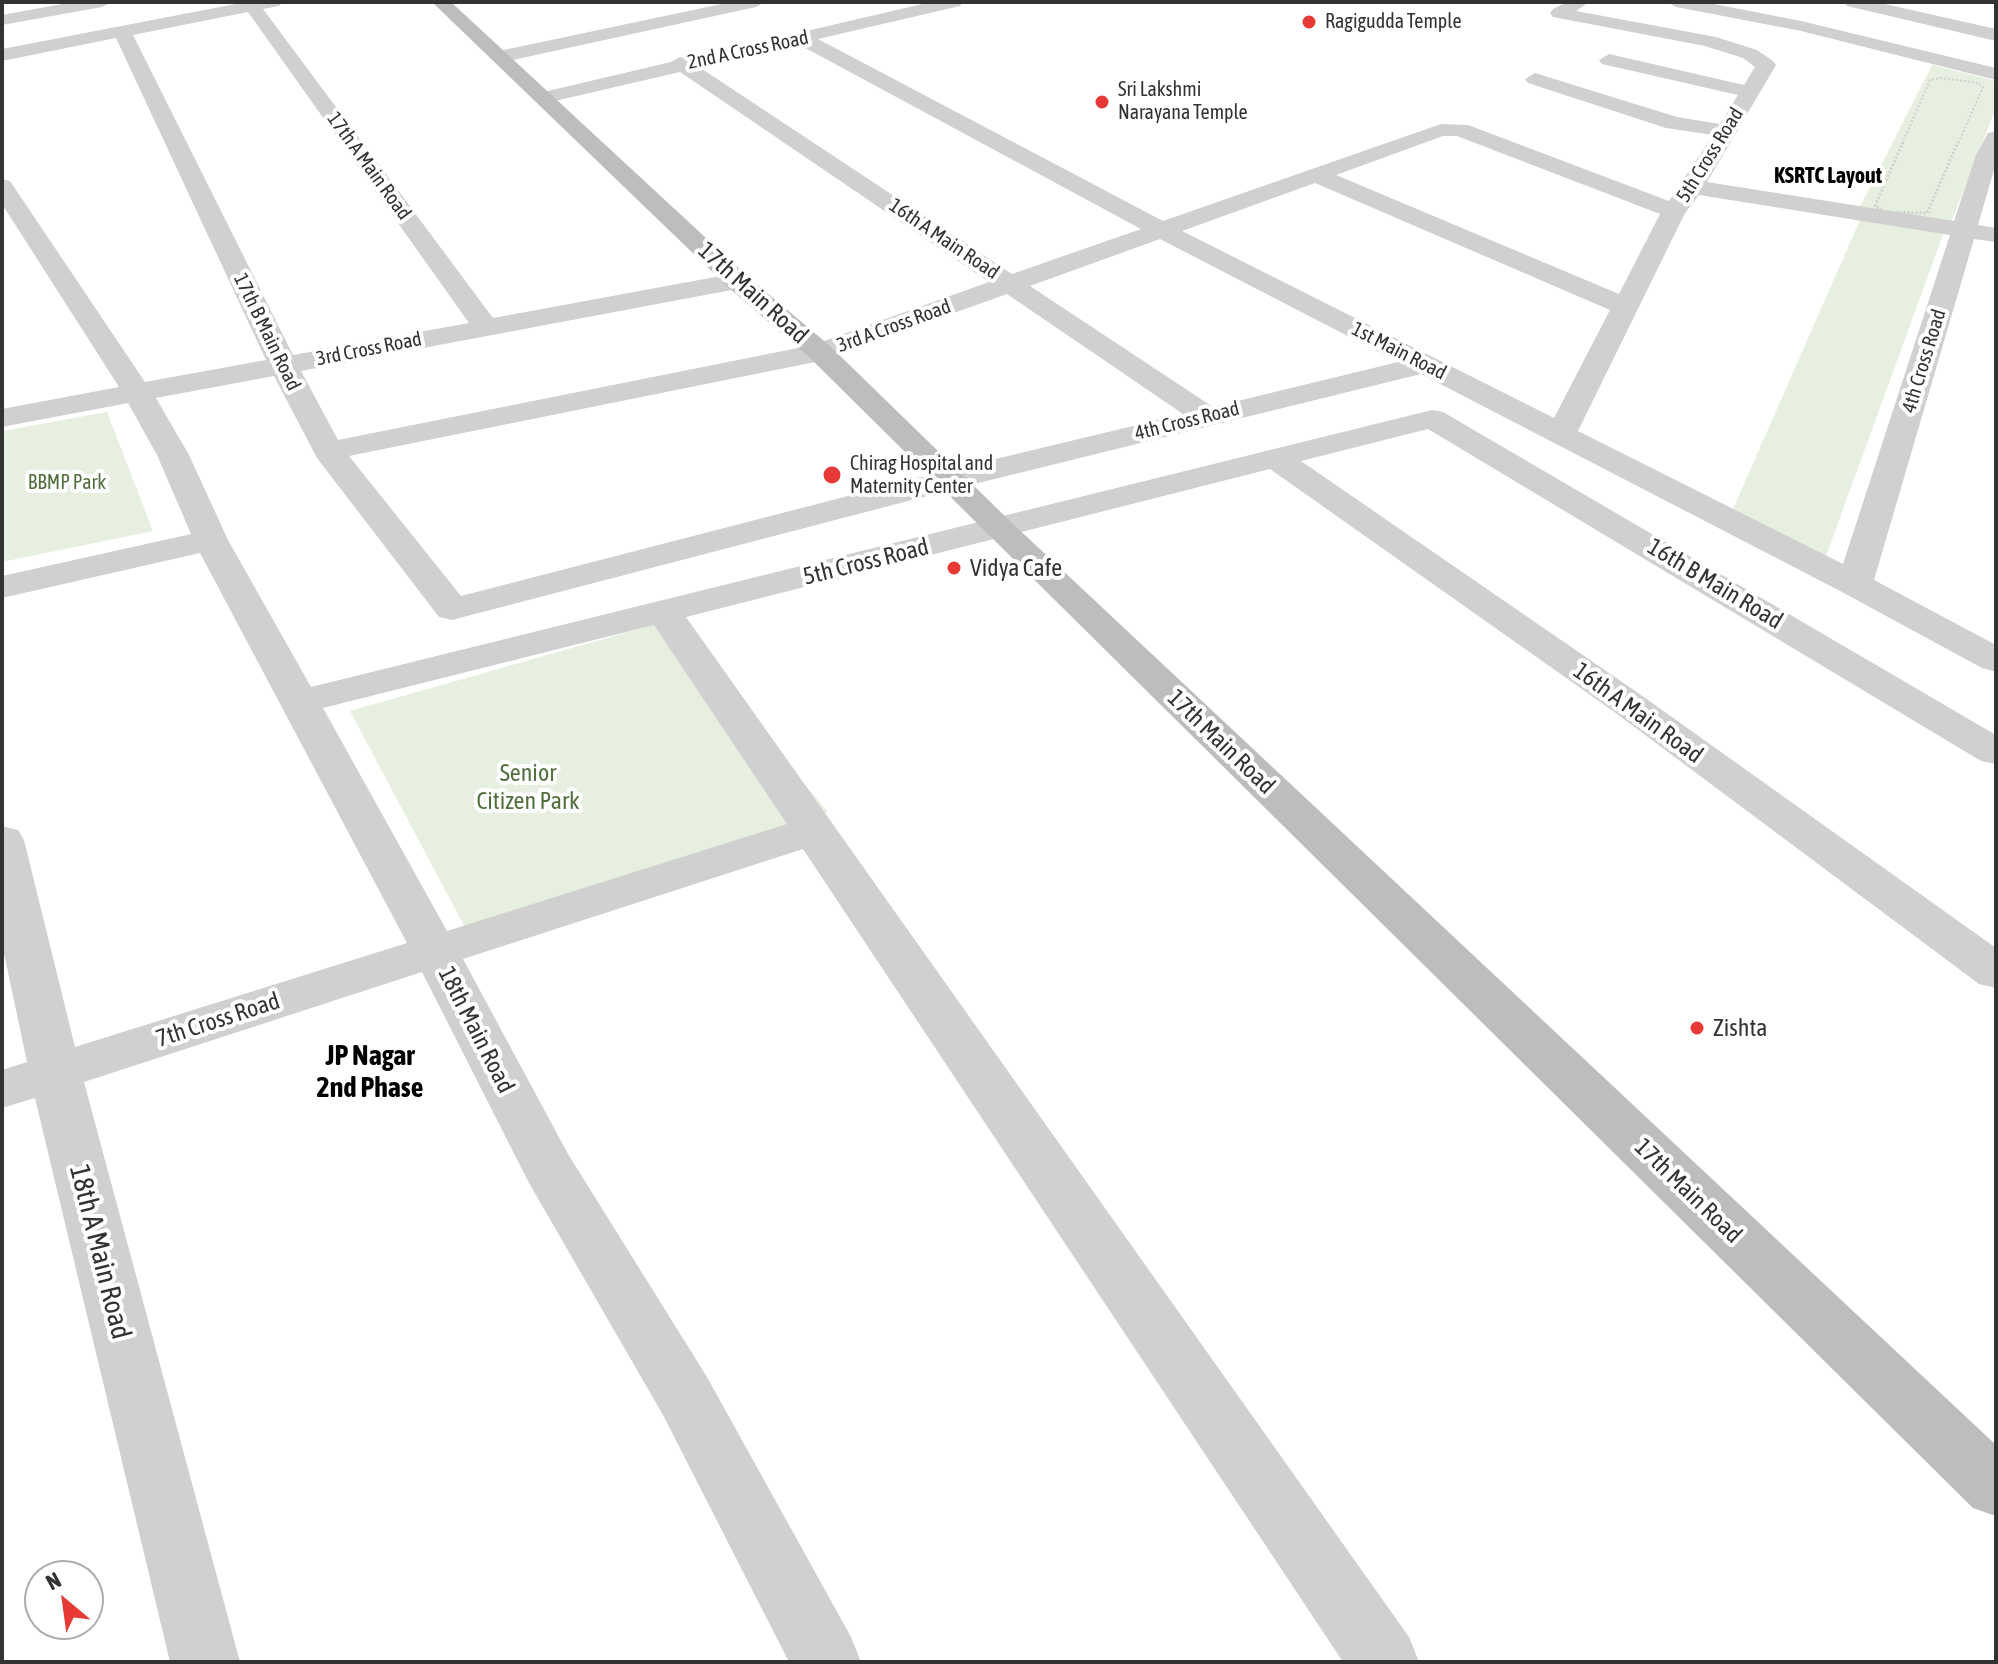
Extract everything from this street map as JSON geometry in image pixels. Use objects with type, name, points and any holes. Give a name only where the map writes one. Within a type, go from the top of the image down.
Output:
[{"type":"street","points":[[2,20],[102,2]]},
{"type":"street","name":"17th Main Road","points":[[441,2],[737,281],[820,352],[999,529],[1996,1487]]},
{"type":"street","points":[[499,57],[756,2]]},
{"type":"street","name":"2nd A Cross Road","points":[[542,98],[680,63],[803,39],[954,2]]},
{"type":"street","points":[[1676,2],[1801,26],[1996,74]]},
{"type":"street","points":[[1853,2],[1960,24],[1996,35]]},
{"type":"street","points":[[2,55],[263,4]]},
{"type":"street","name":"17th A Main Road","points":[[263,4],[485,326]]},
{"type":"street","name":"5th Cross Road","points":[[1561,434],[1674,211],[1693,187],[1766,65],[1750,54],[1709,41],[1571,9]]},
{"type":"street","name":"17th B Main Road","points":[[122,31],[283,365],[328,451],[452,609]]},
{"type":"street","name":"1st Main Road","points":[[803,39],[1161,230],[1855,584],[1996,660]]},
{"type":"street","points":[[1609,60],[1750,92]]},
{"type":"street","name":"16th A Main Road","points":[[680,63],[1206,416]]},
{"type":"street","points":[[1535,79],[1674,123],[1727,131]]},
{"type":"street","name":"3rd A Cross Road","points":[[328,451],[820,352],[1441,130],[1460,130],[1674,211]]},
{"type":"street","name":"4th Cross Road","points":[[1855,584],[1987,155],[1996,138]]},
{"type":"street","points":[[1316,175],[1627,307]]},
{"type":"street","name":"18th Main Road","points":[[2,186],[137,392],[173,455],[211,540],[435,951],[548,1168],[685,1396],[826,1662]]},
{"type":"street","points":[[1693,187],[1996,235]]},
{"type":"street","name":"3rd Cross Road","points":[[2,418],[737,281]]},
{"type":"street","name":"4th Cross Road","points":[[452,609],[949,480],[1426,364]]},
{"type":"street","name":"5th Cross Road","points":[[300,702],[1432,419]]},
{"type":"street","name":"16th B Main Road","points":[[1432,419],[1996,752]]},
{"type":"street","name":"16th A Main Road","points":[[1277,459],[1614,694],[1996,972]]},
{"type":"street","points":[[2,587],[211,540]]},
{"type":"street","points":[[664,612],[1384,1662]]},
{"type":"street","name":"7th Cross Road","points":[[2,1089],[815,830]]},
{"type":"street","name":"18th A Main Road","points":[[5,875],[205,1662]]},
{"type":"path","points":[[1930,80],[1968,81],[1983,87],[1927,213],[1885,212],[1875,206],[1930,80]]},
{"type":"green space","points":[[1932,65],[1996,81],[1996,108],[1951,223],[1860,207]]},
{"type":"green space","points":[[1860,220],[1944,232],[1826,556],[1733,509]]},
{"type":"green space","name":"BBMP Park","points":[[107,412],[153,531],[2,562],[2,431]]},
{"type":"green space","name":"Senior Citizen Park","points":[[667,621],[828,812],[469,935],[350,711]]},
{"type":"place","name":"Ragigudda Temple","points":[[1309,22]]},
{"type":"place","name":"Sri Lakshmi Narayana Temple","points":[[1102,102]]},
{"type":"place","name":"Chirag Hospital and Maternity Center","points":[[832,475]]},
{"type":"place","name":"Vidya Cafe","points":[[954,568]]},
{"type":"place","name":"Zishta","points":[[1697,1028]]},
{"type":"district","name":"KSRTC Layout","points":[[1828,176]]},
{"type":"district","name":"JP Nagar 2nd Phase","points":[[370,1072]]}]
